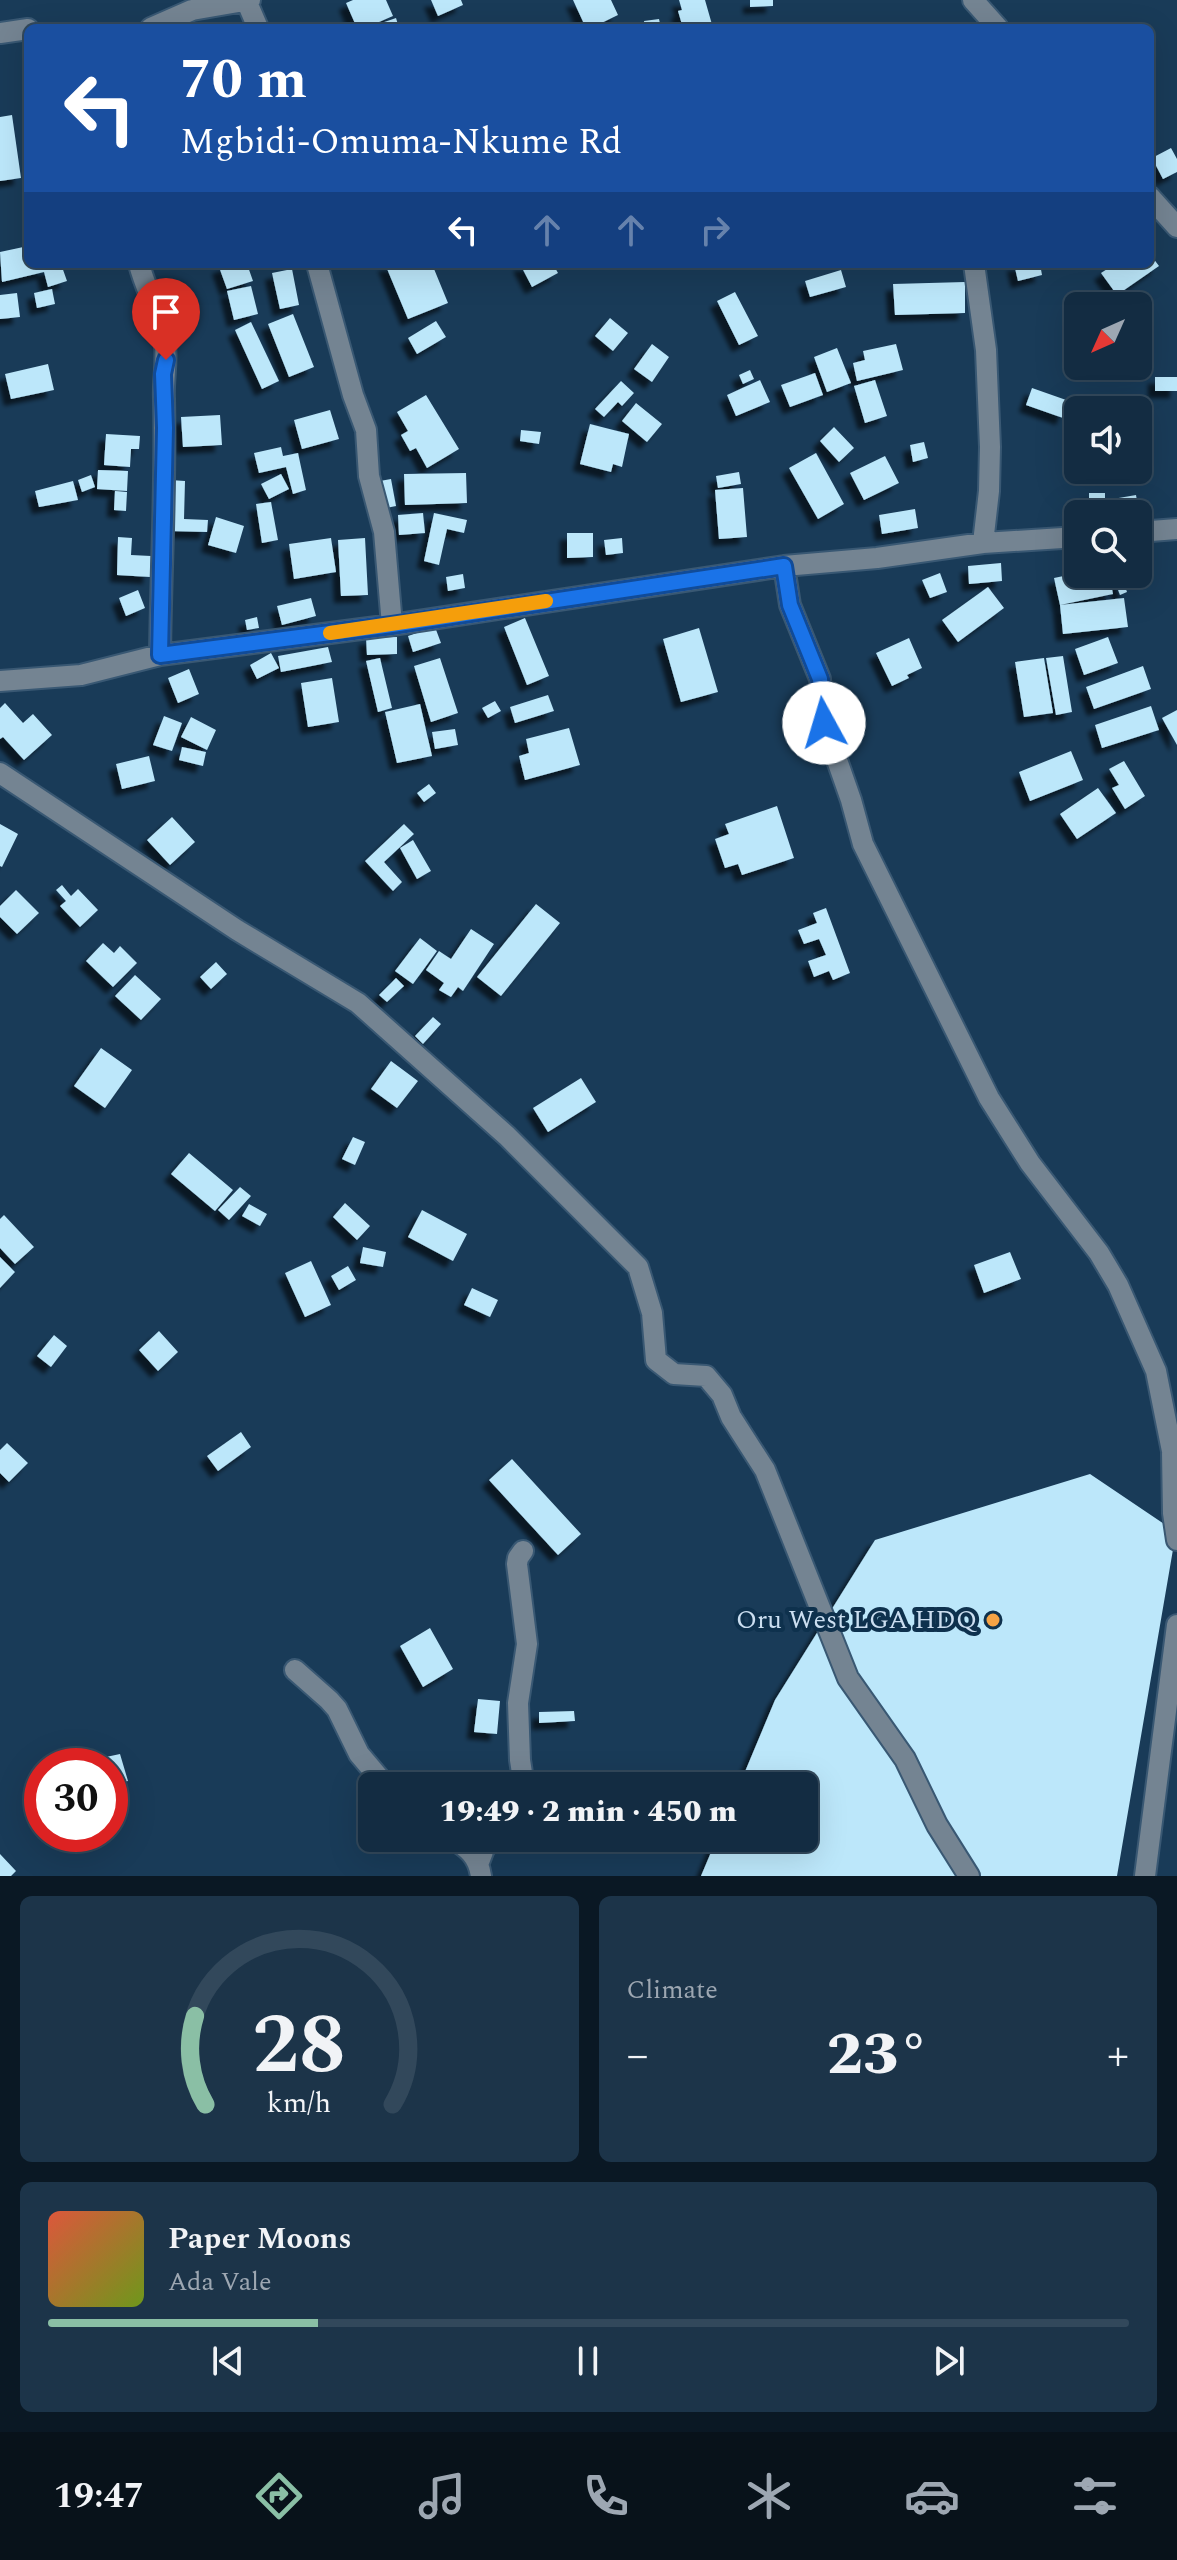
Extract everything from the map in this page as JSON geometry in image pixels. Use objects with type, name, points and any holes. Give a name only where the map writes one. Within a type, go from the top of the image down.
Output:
[{"type":"street","points":[[973,0],[994,24]]},
{"type":"street","points":[[160,24],[192,10],[248,1],[257,24]]},
{"type":"street","points":[[0,33],[24,30]]},
{"type":"street","points":[[1154,201],[1177,227]]},
{"type":"street","points":[[140,268],[158,313],[166,360],[163,374],[165,428],[160,655]]},
{"type":"street","points":[[318,268],[353,395],[366,430],[369,476],[384,532],[392,625]]},
{"type":"street","points":[[975,268],[986,350],[990,447],[983,543]]},
{"type":"street","points":[[1152,531],[1177,529]]},
{"type":"street","points":[[0,681],[81,675],[160,655],[392,625],[784,566],[877,558],[983,543],[1064,538]]},
{"type":"street","points":[[784,566],[790,605],[820,679],[824,723],[863,844],[989,1098],[1030,1163],[1099,1253],[1118,1285],[1156,1371],[1172,1425],[1173,1513],[1177,1540]]},
{"type":"street","points":[[0,773],[237,930],[358,1003],[507,1136],[638,1267],[652,1313],[656,1360],[674,1374],[706,1376],[722,1395],[731,1417],[765,1470],[848,1678],[905,1759],[937,1825],[969,1876]]},
{"type":"street","points":[[522,1772],[518,1703],[527,1644],[517,1564],[523,1551]]},
{"type":"street","points":[[1145,1876],[1177,1625]]},
{"type":"street","points":[[295,1670],[337,1709],[347,1734],[374,1772]]},
{"type":"building","points":[[353,0],[386,0],[393,16],[374,24],[355,24],[346,3]]},
{"type":"building","points":[[431,0],[461,0],[463,5],[438,16]]},
{"type":"building","points":[[573,0],[611,0],[618,15],[599,24],[584,24]]},
{"type":"building","points":[[679,0],[705,0],[712,24],[682,24],[678,11],[682,10]]},
{"type":"building","points":[[750,0],[773,0],[773,6],[750,7]]},
{"type":"building","points":[[396,18],[398,24],[379,24]]},
{"type":"building","points":[[659,19],[660,24],[644,24],[644,21]]},
{"type":"building","points":[[12,115],[21,178],[0,181],[0,117]]},
{"type":"building","points":[[1171,148],[1177,159],[1177,172],[1163,179],[1154,157]]},
{"type":"building","points":[[24,247],[24,268],[62,268],[67,281],[48,287],[44,272],[2,282],[0,252]]},
{"type":"building","points":[[1154,259],[1159,266],[1121,292],[1115,292],[1101,273],[1109,268],[1154,268]]},
{"type":"building","points":[[219,268],[248,268],[253,281],[227,289]]},
{"type":"building","points":[[387,268],[434,268],[448,303],[408,319]]},
{"type":"building","points":[[522,268],[555,268],[558,273],[532,287]]},
{"type":"building","points":[[1015,268],[1041,268],[1042,275],[1018,281]]},
{"type":"building","points":[[292,269],[299,305],[280,309],[272,273]]},
{"type":"building","points":[[841,270],[846,287],[810,297],[805,281]]},
{"type":"building","points":[[965,282],[965,313],[895,315],[893,284]]},
{"type":"building","points":[[251,286],[258,314],[234,320],[227,291]]},
{"type":"building","points":[[52,289],[55,304],[37,308],[34,293]]},
{"type":"building","points":[[735,292],[758,336],[739,345],[717,301]]},
{"type":"building","points":[[17,293],[20,317],[0,319],[0,295]]},
{"type":"building","points":[[293,314],[314,367],[289,377],[268,324]]},
{"type":"building","points":[[610,318],[628,333],[613,351],[595,336]]},
{"type":"building","points":[[436,321],[446,337],[417,354],[408,338]]},
{"type":"building","points":[[251,322],[279,381],[262,389],[235,330]]},
{"type":"building","points":[[652,344],[669,357],[652,382],[634,369]]},
{"type":"building","points":[[896,344],[903,370],[857,381],[853,363],[865,360],[863,351]]},
{"type":"building","points":[[837,348],[851,383],[827,392],[814,357]]},
{"type":"building","points":[[48,364],[54,390],[11,399],[5,374]]},
{"type":"building","points":[[750,370],[754,379],[743,384],[739,375]]},
{"type":"building","points":[[815,373],[823,395],[790,407],[781,385]]},
{"type":"building","points":[[1155,377],[1177,377],[1177,391],[1155,391]]},
{"type":"building","points":[[760,380],[770,402],[736,416],[727,395]]},
{"type":"building","points":[[875,380],[887,416],[865,423],[854,386]]},
{"type":"building","points":[[621,381],[634,393],[622,406],[618,402],[604,417],[595,409]]},
{"type":"building","points":[[1032,388],[1064,399],[1064,415],[1063,418],[1026,405]]},
{"type":"building","points":[[426,395],[459,449],[427,468],[416,448],[410,451],[401,435],[408,431],[397,412]]},
{"type":"building","points":[[636,403],[662,424],[647,442],[622,421]]},
{"type":"building","points":[[330,410],[339,439],[302,449],[294,420]]},
{"type":"building","points":[[220,415],[222,445],[183,447],[181,417]]},
{"type":"building","points":[[590,424],[629,434],[622,467],[613,464],[611,472],[580,464]]},
{"type":"building","points":[[834,427],[854,448],[839,462],[820,441]]},
{"type":"building","points":[[521,430],[541,432],[539,444],[520,441]]},
{"type":"building","points":[[106,434],[140,436],[139,449],[131,449],[130,467],[104,465]]},
{"type":"building","points":[[924,442],[928,458],[913,462],[910,445]]},
{"type":"building","points":[[281,447],[283,456],[298,453],[306,490],[293,494],[286,467],[259,473],[254,453]]},
{"type":"building","points":[[816,453],[844,504],[818,519],[789,468]]},
{"type":"building","points":[[885,456],[899,483],[864,500],[850,473]]},
{"type":"building","points":[[98,470],[128,471],[127,491],[97,489]]},
{"type":"building","points":[[739,472],[741,484],[718,488],[716,476]]},
{"type":"building","points":[[466,473],[467,503],[405,505],[404,474]]},
{"type":"building","points":[[281,474],[289,489],[269,499],[261,484]]},
{"type":"building","points":[[91,475],[95,487],[82,492],[78,480]]},
{"type":"building","points":[[391,479],[396,506],[386,508],[380,481]]},
{"type":"building","points":[[170,480],[185,481],[184,519],[208,520],[207,532],[169,531]]},
{"type":"building","points":[[73,481],[78,500],[39,507],[35,491]]},
{"type":"building","points":[[743,488],[747,537],[719,539],[715,490]]},
{"type":"building","points":[[115,491],[127,492],[126,511],[114,510]]},
{"type":"building","points":[[1089,493],[1105,493],[1105,500],[1089,500]]},
{"type":"building","points":[[1136,495],[1137,500],[1107,500]]},
{"type":"building","points":[[271,502],[278,540],[262,543],[256,504]]},
{"type":"building","points":[[915,509],[918,528],[882,534],[879,515]]},
{"type":"building","points":[[423,513],[425,533],[399,535],[398,515]]},
{"type":"building","points":[[434,513],[467,520],[464,533],[447,529],[439,565],[424,561]]},
{"type":"building","points":[[216,517],[244,526],[236,553],[208,545]]},
{"type":"building","points":[[567,533],[593,533],[593,557],[567,558]]},
{"type":"building","points":[[118,537],[132,538],[131,555],[151,556],[150,577],[117,575]]},
{"type":"building","points":[[331,538],[336,572],[294,579],[289,544]]},
{"type":"building","points":[[365,538],[368,595],[341,596],[338,540]]},
{"type":"building","points":[[622,538],[623,553],[606,555],[604,540]]},
{"type":"building","points":[[1001,563],[1002,581],[969,584],[968,566]]},
{"type":"building","points":[[940,573],[947,592],[930,598],[922,580]]},
{"type":"building","points":[[463,574],[465,588],[448,591],[446,577]]},
{"type":"building","points":[[1064,576],[1064,588],[1112,588],[1113,594],[1060,605],[1054,578]]},
{"type":"building","points":[[988,587],[1004,608],[958,642],[942,620]]},
{"type":"building","points":[[1117,588],[1126,588],[1127,592],[1120,595]]},
{"type":"building","points":[[138,590],[145,608],[126,616],[119,598]]},
{"type":"building","points":[[311,598],[316,616],[282,625],[277,606]]},
{"type":"building","points":[[1124,598],[1128,627],[1063,634],[1060,605]]},
{"type":"building","points":[[257,617],[259,628],[247,630],[245,620]]},
{"type":"building","points":[[525,618],[549,676],[527,685],[504,627]]},
{"type":"building","points":[[435,627],[441,643],[413,652],[408,636]]},
{"type":"building","points":[[699,628],[718,692],[681,702],[663,639]]},
{"type":"building","points":[[397,637],[397,654],[367,655],[366,638]]},
{"type":"building","points":[[1108,637],[1118,663],[1084,675],[1075,649]]},
{"type":"building","points":[[909,638],[922,668],[892,686],[876,653]]},
{"type":"building","points":[[328,647],[332,662],[281,672],[278,656]]},
{"type":"building","points":[[271,653],[279,668],[257,679],[250,665]]},
{"type":"building","points":[[1063,656],[1072,712],[1056,715],[1046,658]]},
{"type":"building","points":[[380,658],[392,708],[378,712],[366,661]]},
{"type":"building","points":[[440,658],[458,713],[431,722],[414,666]]},
{"type":"building","points":[[1044,658],[1053,713],[1024,717],[1015,662]]},
{"type":"building","points":[[1143,666],[1151,689],[1094,709],[1086,687]]},
{"type":"building","points":[[189,669],[199,694],[178,703],[168,678]]},
{"type":"building","points":[[332,678],[339,722],[308,727],[301,683]]},
{"type":"building","points":[[548,695],[554,711],[515,723],[510,707]]},
{"type":"building","points":[[495,701],[501,711],[488,718],[482,708]]},
{"type":"building","points":[[5,703],[23,723],[33,714],[52,735],[24,760],[3,737],[0,739],[0,708]]},
{"type":"building","points":[[420,704],[432,756],[397,763],[385,712]]},
{"type":"building","points":[[1151,706],[1159,730],[1102,748],[1095,725]]},
{"type":"building","points":[[1177,710],[1177,745],[1162,718]]},
{"type":"building","points":[[164,716],[182,723],[172,751],[153,745]]},
{"type":"building","points":[[191,717],[216,730],[207,750],[181,737]]},
{"type":"building","points":[[569,728],[580,765],[525,780],[519,756],[529,753],[526,739]]},
{"type":"building","points":[[455,729],[458,745],[435,749],[432,732]]},
{"type":"building","points":[[182,747],[206,752],[203,766],[179,760]]},
{"type":"building","points":[[1071,751],[1083,780],[1030,801],[1019,772]]},
{"type":"building","points":[[149,756],[155,781],[122,789],[116,764]]},
{"type":"building","points":[[1124,761],[1145,796],[1125,809],[1112,788],[1119,785],[1109,769]]},
{"type":"building","points":[[429,784],[436,793],[424,802],[417,793]]},
{"type":"building","points":[[1098,788],[1116,813],[1077,839],[1060,814]]},
{"type":"building","points":[[777,806],[794,858],[742,875],[738,864],[725,868],[715,839],[729,834],[725,824]]},
{"type":"building","points":[[172,817],[195,842],[170,865],[147,840]]},
{"type":"building","points":[[0,824],[18,834],[2,867],[0,866]]},
{"type":"building","points":[[404,824],[414,834],[384,862],[402,882],[393,891],[365,861]]},
{"type":"building","points":[[413,840],[431,871],[417,879],[400,848]]},
{"type":"building","points":[[62,885],[71,896],[78,889],[98,910],[80,927],[60,906],[66,901],[56,890]]},
{"type":"building","points":[[16,890],[39,913],[17,934],[0,917],[0,906]]},
{"type":"building","points":[[536,904],[560,923],[501,996],[477,977]]},
{"type":"building","points":[[826,908],[850,973],[833,980],[829,971],[814,977],[808,961],[826,955],[819,939],[804,944],[798,930],[817,923],[813,913]]},
{"type":"building","points":[[471,929],[494,944],[463,991],[458,987],[451,997],[439,990],[444,983],[426,970],[439,951],[451,959]]},
{"type":"building","points":[[420,938],[437,951],[413,984],[395,971]]},
{"type":"building","points":[[103,943],[114,953],[120,946],[137,963],[113,987],[86,961]]},
{"type":"building","points":[[216,962],[227,974],[211,989],[200,977]]},
{"type":"building","points":[[135,975],[161,999],[141,1020],[115,996]]},
{"type":"building","points":[[396,978],[404,986],[387,1002],[379,995]]},
{"type":"building","points":[[433,1017],[441,1024],[423,1044],[415,1036]]},
{"type":"building","points":[[101,1048],[132,1070],[105,1108],[74,1086]]},
{"type":"building","points":[[391,1061],[418,1081],[397,1108],[371,1089]]},
{"type":"building","points":[[581,1078],[596,1102],[548,1132],[533,1108]]},
{"type":"building","points":[[353,1137],[365,1142],[355,1165],[342,1159]]},
{"type":"building","points":[[189,1153],[233,1190],[215,1211],[171,1174]]},
{"type":"building","points":[[240,1187],[251,1196],[229,1220],[218,1210]]},
{"type":"building","points":[[345,1203],[370,1226],[357,1240],[333,1217]]},
{"type":"building","points":[[249,1204],[267,1214],[260,1226],[242,1216]]},
{"type":"building","points":[[422,1210],[467,1234],[453,1261],[408,1237]]},
{"type":"building","points":[[4,1215],[34,1247],[15,1264],[0,1248],[0,1219]]},
{"type":"building","points":[[363,1247],[386,1252],[383,1267],[360,1263]]},
{"type":"building","points":[[1010,1252],[1021,1279],[984,1293],[974,1265]]},
{"type":"building","points":[[0,1257],[15,1272],[0,1288]]},
{"type":"building","points":[[311,1261],[331,1305],[305,1317],[285,1273]]},
{"type":"building","points":[[348,1266],[356,1280],[339,1290],[331,1276]]},
{"type":"building","points":[[472,1288],[498,1300],[490,1317],[464,1305]]},
{"type":"building","points":[[159,1331],[178,1352],[158,1371],[139,1350]]},
{"type":"building","points":[[54,1335],[67,1346],[51,1367],[37,1356]]},
{"type":"building","points":[[241,1432],[251,1447],[218,1471],[207,1456]]},
{"type":"building","points":[[7,1443],[28,1463],[9,1482],[0,1473],[0,1450]]},
{"type":"building","points":[[512,1459],[581,1534],[558,1555],[489,1480]]},
{"type":"building","name":"Oru West LGA HDQ","points":[[1090,1474],[1176,1532],[1117,1876],[701,1876],[711,1852],[818,1852],[818,1772],[745,1772],[775,1700],[875,1540]]},
{"type":"building","points":[[430,1628],[453,1669],[423,1687],[400,1646]]},
{"type":"building","points":[[478,1699],[500,1701],[497,1734],[474,1732]]},
{"type":"building","points":[[574,1711],[575,1721],[539,1723],[539,1712]]},
{"type":"building","points":[[0,1854],[16,1871],[11,1876],[0,1876]]},
{"type":"slow traffic","points":[[330,633],[546,601]]},
{"type":"place","name":"Oru West LGA HDQ","points":[[993,1620]]},
{"type":"route","points":[[166,360],[163,374],[165,428],[160,655],[392,625],[784,566],[790,605],[820,679],[824,723]]}]
